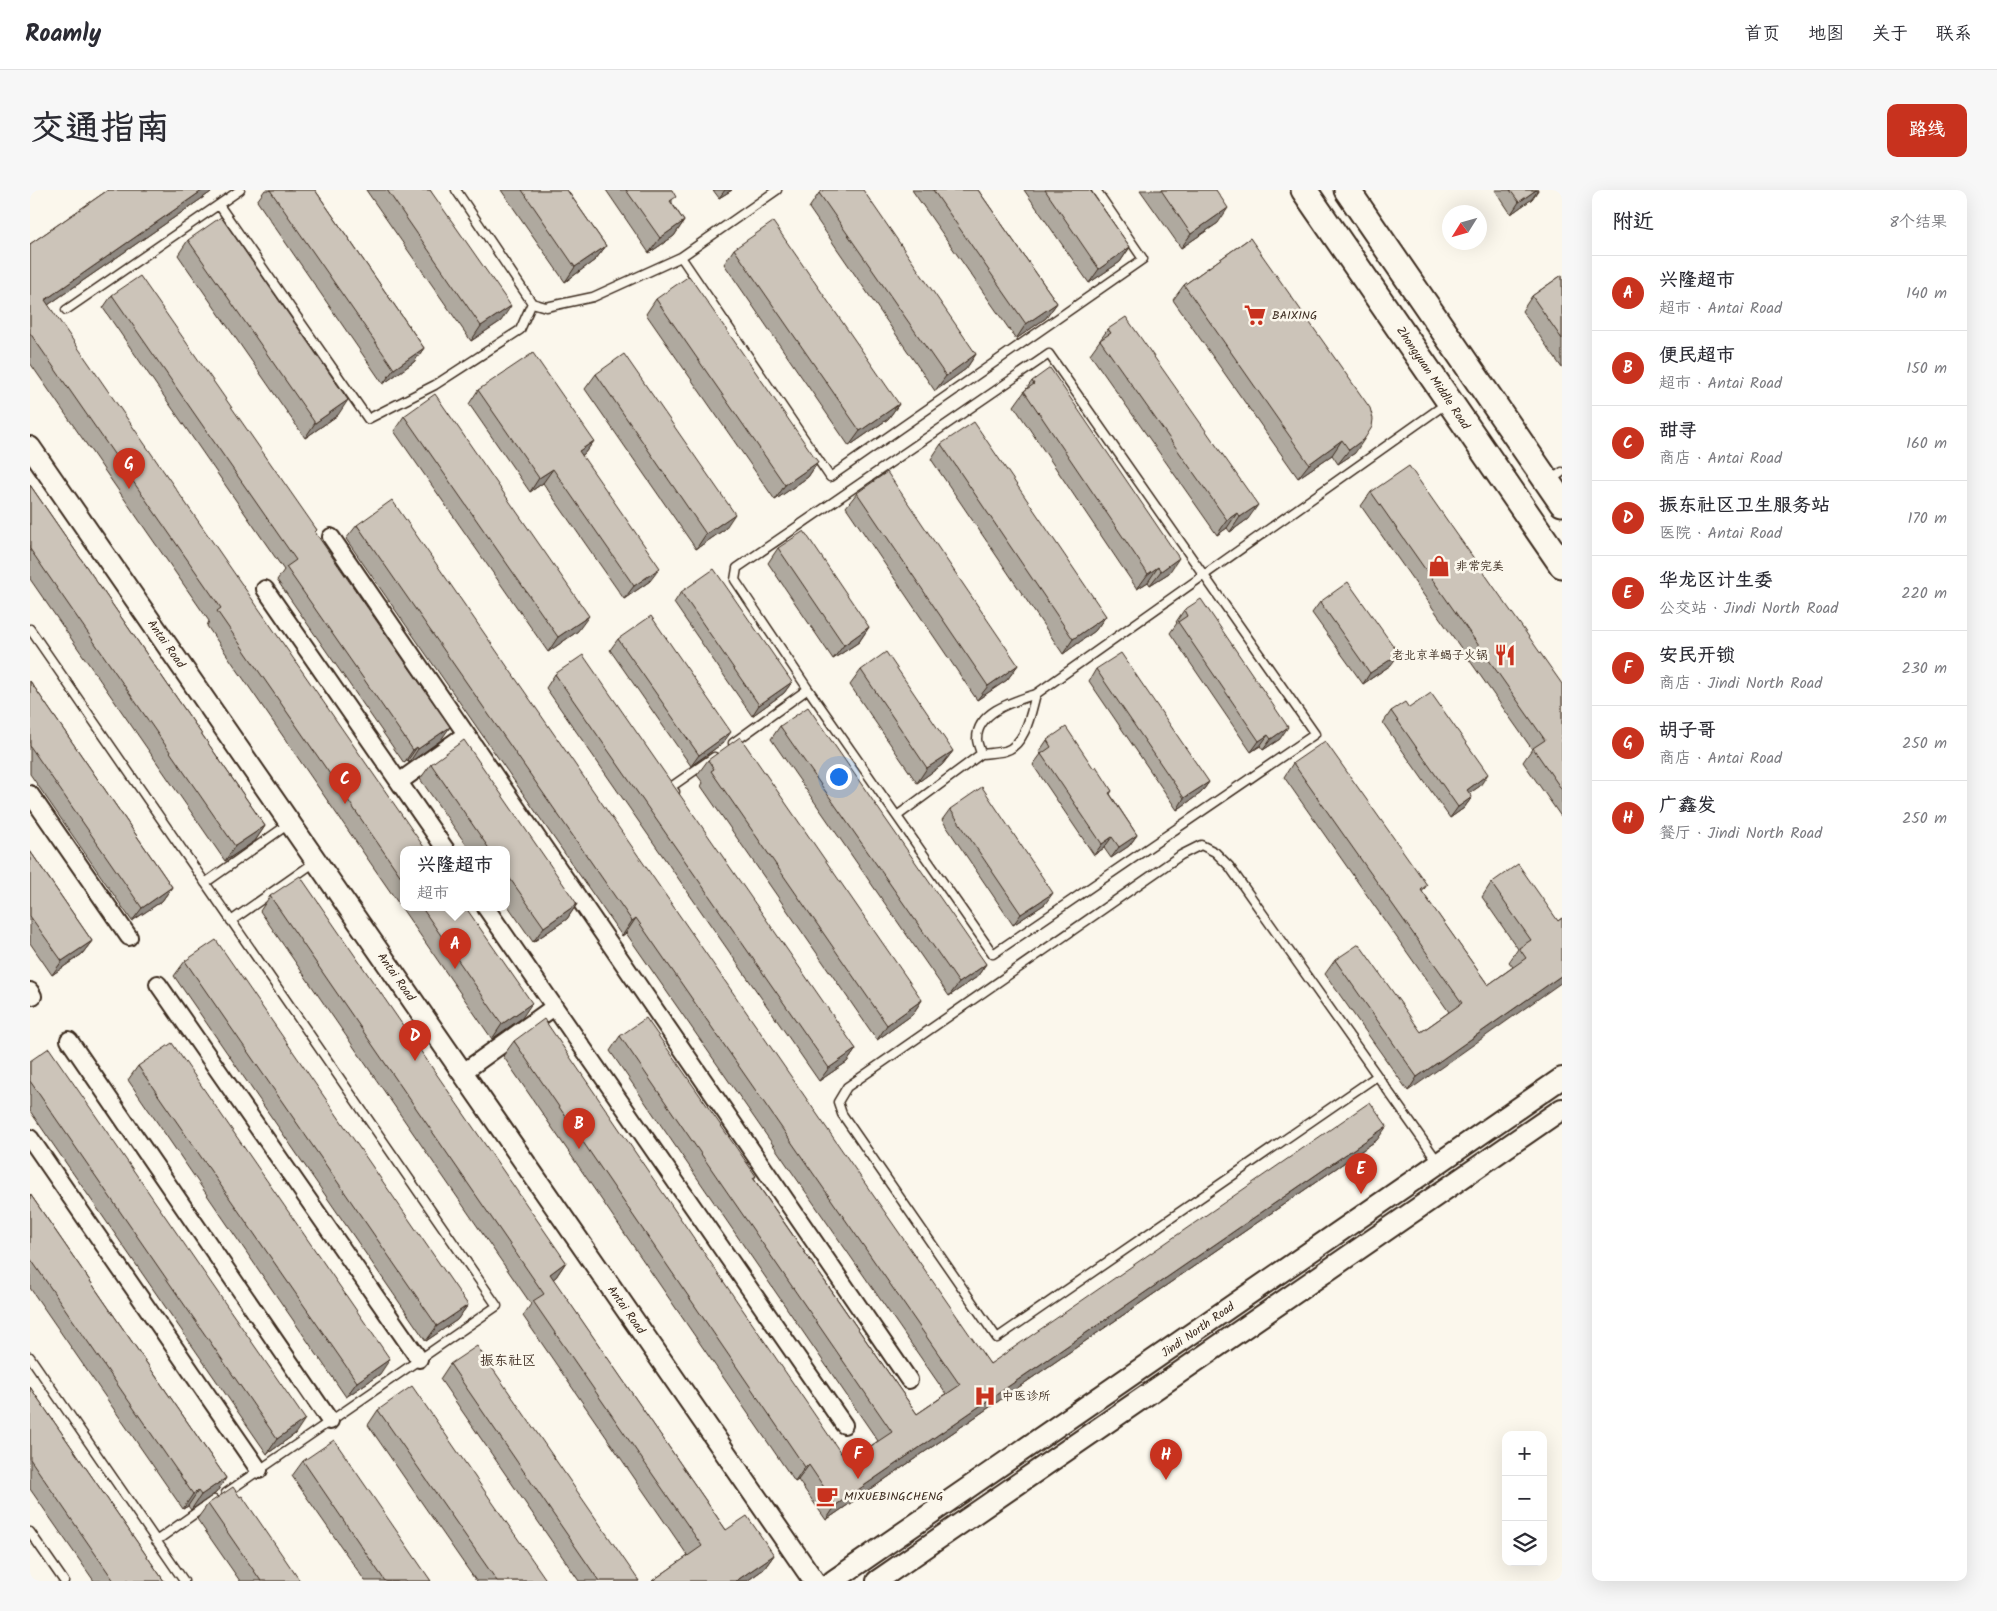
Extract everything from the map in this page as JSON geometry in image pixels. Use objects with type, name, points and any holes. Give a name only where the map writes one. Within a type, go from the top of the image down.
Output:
[{"type":"main road","name":"Zhongyuan Middle Road","points":[[1304,190],[1562,565]]},
{"type":"main road","points":[[1347,190],[1555,477],[1562,503]]},
{"type":"street","name":"Antai Road","points":[[30,447],[814,1581]]},
{"type":"street","points":[[331,538],[909,1380]]},
{"type":"street","points":[[264,589],[443,846]]},
{"type":"street","points":[[399,782],[466,734]]},
{"type":"street","points":[[30,794],[129,937]]},
{"type":"street","points":[[488,911],[844,1425]]},
{"type":"street","points":[[158,984],[419,1360]]},
{"type":"street","points":[[462,1073],[554,1007]]},
{"type":"street","points":[[69,1040],[330,1420]]},
{"type":"street","name":"Jindi North Road","points":[[833,1581],[1562,1078]]},
{"type":"street","name":"Jindi North Road","points":[[877,1581],[1562,1109]]},
{"type":"street","points":[[30,1138],[259,1470]]},
{"type":"lane","points":[[66,310],[240,190]]},
{"type":"lane","points":[[456,190],[532,303],[546,307],[593,297],[681,257],[777,190]]},
{"type":"lane","points":[[681,257],[830,477],[1143,259],[1096,190]]},
{"type":"lane","points":[[219,205],[368,419],[435,386],[520,330],[532,303]]},
{"type":"lane","points":[[1049,354],[1315,734],[993,954],[808,689],[735,580],[737,568],[1049,354]]},
{"type":"lane","points":[[981,754],[977,738],[986,717],[1006,704],[1036,694],[1449,402]]},
{"type":"lane","points":[[30,629],[497,1306],[156,1540]]},
{"type":"lane","points":[[728,747],[808,689]]},
{"type":"lane","points":[[897,816],[981,754],[1006,751],[1019,741],[1029,719],[1036,694]]},
{"type":"lane","points":[[682,803],[671,787],[720,752]]},
{"type":"lane","points":[[205,883],[290,823]]},
{"type":"lane","points":[[1377,1076],[997,1338],[842,1114],[838,1102],[847,1087],[1181,855],[1201,845],[1215,852],[1230,866],[1439,1163]]},
{"type":"lane","points":[[231,921],[316,861]]},
{"type":"lane","points":[[30,1357],[184,1581]]},
{"type":"lane","points":[[30,1532],[64,1581]]},
{"type":"building","points":[[108,190],[203,190],[45,300],[423,846],[400,846],[400,875],[217,611],[221,608],[30,333],[30,244]]},
{"type":"building","points":[[270,190],[315,190],[424,348],[394,369]]},
{"type":"building","points":[[387,190],[430,190],[511,306],[481,326]]},
{"type":"building","points":[[522,190],[567,190],[606,246],[575,267]]},
{"type":"building","points":[[626,190],[672,190],[676,197],[670,201],[684,221],[660,238]]},
{"type":"building","points":[[824,190],[863,190],[976,354],[946,376],[819,193]]},
{"type":"building","points":[[933,190],[978,190],[1057,303],[1026,324]]},
{"type":"building","points":[[1045,190],[1090,190],[1130,247],[1099,269]]},
{"type":"building","points":[[1161,190],[1216,190],[1228,208],[1191,234]]},
{"type":"building","points":[[1510,190],[1536,190],[1519,202]]},
{"type":"building","points":[[221,217],[348,400],[315,423],[188,240]]},
{"type":"building","points":[[773,222],[899,404],[860,431],[734,249]]},
{"type":"building","points":[[1250,238],[1370,408],[1373,419],[1372,427],[1365,438],[1349,450],[1342,440],[1309,464],[1184,285]]},
{"type":"building","points":[[1562,275],[1562,339],[1532,296]]},
{"type":"building","points":[[140,276],[317,530],[315,532],[450,727],[418,749],[417,747],[413,750],[286,567],[296,560],[112,295]]},
{"type":"building","points":[[689,276],[818,462],[785,485],[656,299]]},
{"type":"building","points":[[1126,317],[1258,505],[1240,517],[1237,513],[1227,520],[1100,340],[1111,333],[1108,329]]},
{"type":"building","points":[[533,353],[594,441],[579,451],[660,568],[634,586],[553,469],[539,478],[478,390]]},
{"type":"building","points":[[624,354],[735,514],[706,534],[596,374]]},
{"type":"building","points":[[1050,368],[1179,558],[1161,571],[1158,567],[1148,574],[1024,391],[1034,384],[1032,381]]},
{"type":"building","points":[[435,394],[589,616],[558,637],[404,416]]},
{"type":"building","points":[[974,422],[1106,616],[1073,639],[941,444]]},
{"type":"building","points":[[1409,466],[1562,684],[1562,790],[1533,748],[1545,740],[1371,492]]},
{"type":"building","points":[[887,472],[1018,665],[988,686],[857,493]]},
{"type":"building","points":[[30,485],[265,826],[235,846],[30,549]]},
{"type":"building","points":[[392,500],[990,1364],[1370,1102],[1387,1126],[836,1505],[809,1465],[805,1467],[514,1041],[544,1019],[847,1462],[892,1432],[620,1036],[646,1018],[756,1176],[753,1178],[917,1414],[960,1385],[636,918],[632,921],[357,525]]},
{"type":"building","points":[[804,531],[869,627],[844,645],[778,548]]},
{"type":"building","points":[[714,569],[792,682],[759,705],[681,592]]},
{"type":"building","points":[[1348,582],[1399,654],[1370,673],[1320,602]]},
{"type":"building","points":[[1201,599],[1288,727],[1271,739],[1268,735],[1259,741],[1178,622],[1187,616],[1184,610]]},
{"type":"building","points":[[651,616],[731,732],[699,755],[618,639]]},
{"type":"building","points":[[886,652],[953,751],[927,768],[861,670]]},
{"type":"building","points":[[1121,653],[1209,782],[1184,798],[1096,669]]},
{"type":"building","points":[[583,655],[856,1049],[829,1068],[555,674]]},
{"type":"building","points":[[30,681],[172,887],[142,908],[30,746]]},
{"type":"building","points":[[1431,693],[1488,774],[1467,790],[1472,797],[1458,807],[1391,711],[1405,702],[1409,708]]},
{"type":"building","points":[[808,707],[986,964],[959,983],[780,726]]},
{"type":"building","points":[[1066,727],[1094,769],[1096,766],[1112,791],[1109,793],[1137,835],[1119,847],[1112,837],[1102,844],[1041,754],[1051,747],[1047,740]]},
{"type":"building","points":[[740,737],[922,1000],[887,1025],[711,771],[714,769],[708,760]]},
{"type":"building","points":[[464,740],[577,904],[544,927],[510,879],[510,846],[487,846],[431,764]]},
{"type":"building","points":[[1325,741],[1427,885],[1421,890],[1488,985],[1526,958],[1519,948],[1531,940],[1491,883],[1518,864],[1558,921],[1562,918],[1562,975],[1417,1077],[1335,960],[1359,944],[1421,1032],[1462,1003],[1293,763]]},
{"type":"building","points":[[982,787],[1053,893],[1021,914],[950,809]]},
{"type":"building","points":[[30,851],[92,941],[62,961],[30,916]]},
{"type":"building","points":[[300,876],[566,1262],[550,1274],[726,1530],[747,1516],[774,1555],[736,1581],[652,1581],[702,1546],[533,1301],[544,1294],[270,896]]},
{"type":"building","points":[[424,911],[468,911],[532,1003],[502,1024]]},
{"type":"building","points":[[216,940],[468,1305],[437,1326],[185,961]]},
{"type":"building","points":[[172,1043],[390,1359],[357,1382],[138,1066]]},
{"type":"building","points":[[49,1048],[305,1419],[277,1439],[30,1081],[30,1061]]},
{"type":"building","points":[[30,1194],[226,1478],[201,1495],[198,1491],[193,1494],[30,1258]]},
{"type":"building","points":[[477,1346],[639,1581],[599,1581],[450,1364]]},
{"type":"building","points":[[412,1386],[547,1581],[497,1581],[378,1410]]},
{"type":"building","points":[[30,1387],[164,1581],[114,1581],[30,1459]]},
{"type":"building","points":[[334,1440],[431,1581],[385,1581],[303,1461]]},
{"type":"building","points":[[233,1487],[240,1497],[242,1496],[300,1581],[261,1581],[208,1504]]},
{"type":"place","name":"BAIXING","points":[[1255,315]]},
{"type":"place","name":"胡子哥","points":[[129,489]]},
{"type":"place","name":"非常完美","points":[[1439,566]]},
{"type":"place","name":"老北京羊蝎子火锅","points":[[1505,655]]},
{"type":"place","name":"甜寻","points":[[345,804]]},
{"type":"place","name":"兴隆超市","points":[[455,969]]},
{"type":"place","name":"振东社区卫生服务站","points":[[415,1061]]},
{"type":"place","name":"便民超市","points":[[579,1149]]},
{"type":"place","name":"华龙区计生委","points":[[1361,1194]]},
{"type":"place","name":"中医诊所","points":[[985,1396]]},
{"type":"place","name":"安民开锁","points":[[858,1479]]},
{"type":"place","name":"广鑫发","points":[[1166,1480]]},
{"type":"place","name":"MIXUEBINGCHENG","points":[[827,1496]]},
{"type":"district","name":"振东社区","points":[[508,1361]]}]
